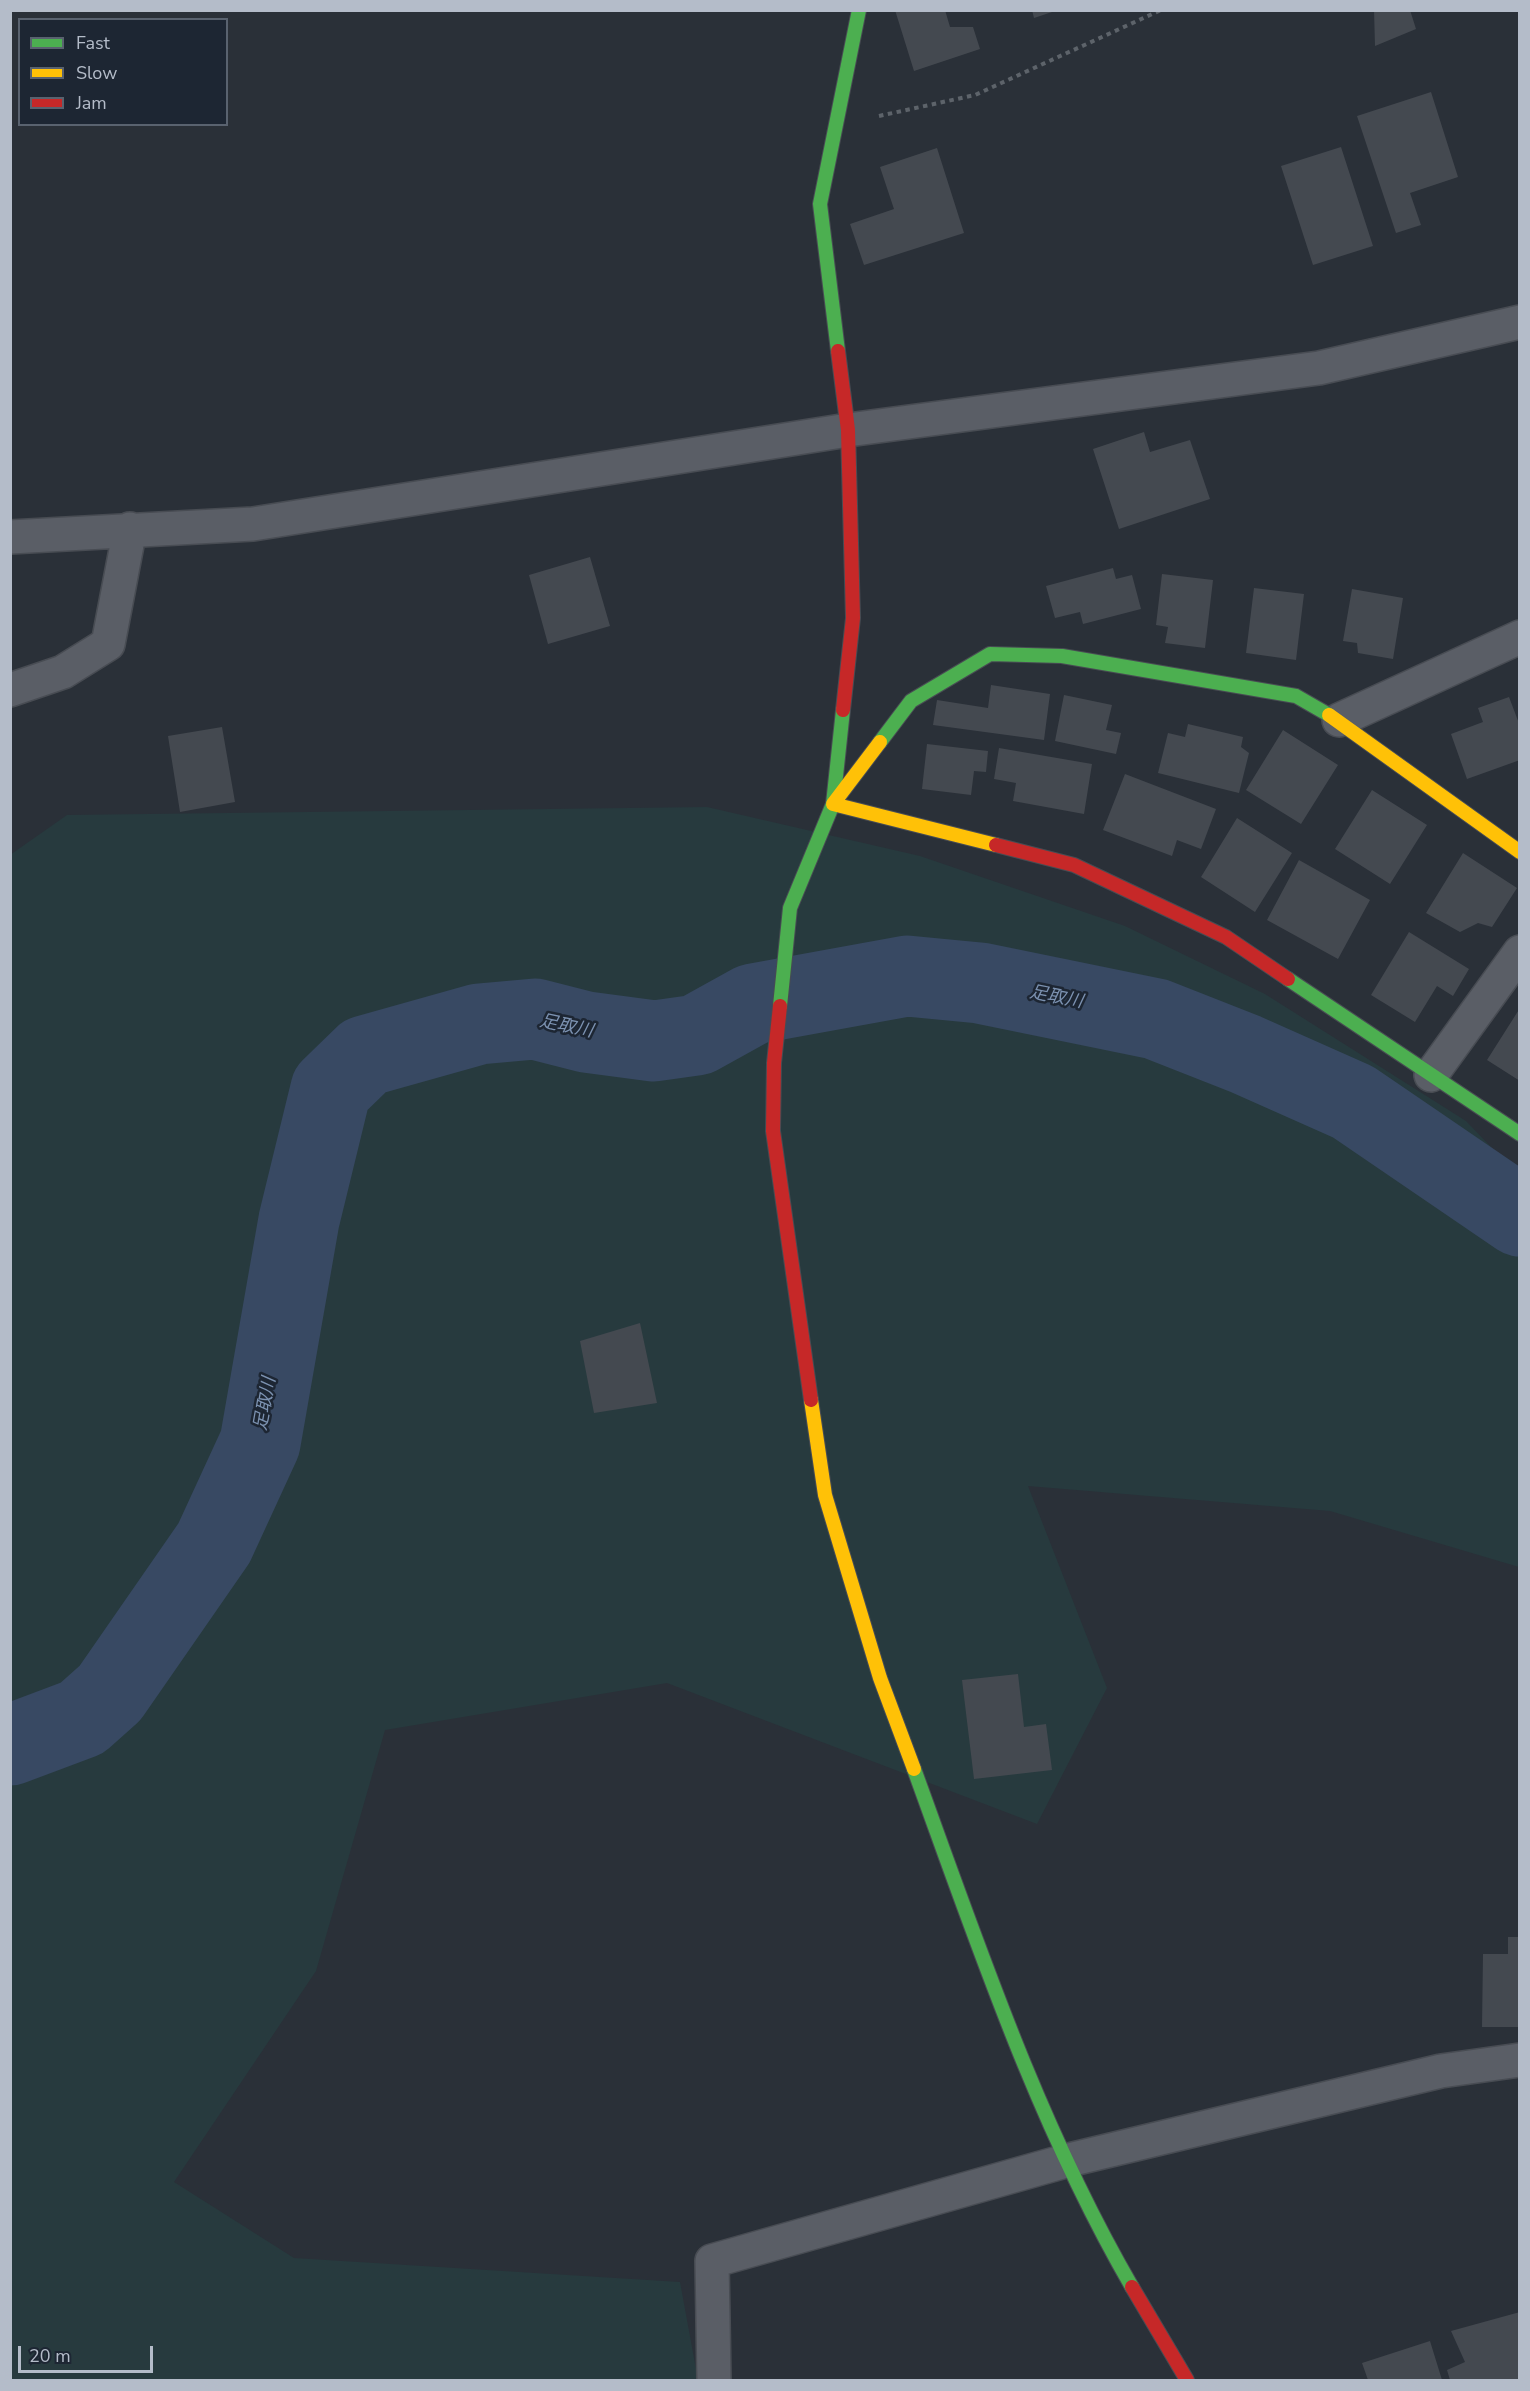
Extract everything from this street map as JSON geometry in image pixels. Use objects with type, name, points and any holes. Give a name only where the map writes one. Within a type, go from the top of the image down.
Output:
[{"type":"street","points":[[833,804],[853,618],[848,430],[820,204],[859,10]]},
{"type":"street","points":[[10,537],[253,524],[848,430],[1319,368],[1520,322]]},
{"type":"street","points":[[10,690],[63,672],[108,644],[130,529]]},
{"type":"street","points":[[1339,720],[1520,637]]},
{"type":"street","points":[[1187,2380],[1099,2230],[1011,2034],[884,1689],[825,1495],[772,1131],[774,1063],[790,908],[833,804],[911,701],[990,654],[1062,656],[1296,696],[1339,720],[1520,852]]},
{"type":"street","points":[[833,804],[1074,864],[1226,937],[1520,1134]]},
{"type":"street","points":[[1431,1075],[1520,952]]},
{"type":"street","points":[[714,2380],[712,2261],[1069,2160],[1441,2071],[1520,2060]]},
{"type":"path","points":[[835,126],[975,95],[1161,10]]},
{"type":"green space","points":[[707,807],[920,856],[1125,926],[1265,994],[1466,1121],[1519,1176],[1519,1567],[1330,1511],[1028,1486],[1107,1688],[1037,1824],[667,1683],[385,1730],[316,1971],[174,2182],[294,2258],[680,2282],[698,2380],[11,2380],[10,855],[67,815]]},
{"type":"building","points":[[895,10],[945,10],[950,27],[973,27],[980,49],[914,71]]},
{"type":"building","points":[[1032,10],[1055,10],[1055,11],[1034,18]]},
{"type":"building","points":[[1374,10],[1410,10],[1416,29],[1375,46]]},
{"type":"building","points":[[1431,92],[1458,177],[1410,193],[1421,225],[1396,233],[1357,116]]},
{"type":"building","points":[[1341,147],[1373,246],[1313,265],[1281,166]]},
{"type":"building","points":[[937,148],[964,233],[864,265],[850,224],[894,209],[880,167]]},
{"type":"building","points":[[1144,432],[1150,452],[1190,440],[1210,499],[1119,529],[1093,449]]},
{"type":"building","points":[[590,557],[610,626],[548,644],[529,575]]},
{"type":"building","points":[[1113,568],[1116,579],[1132,575],[1141,609],[1083,624],[1080,612],[1055,618],[1046,586]]},
{"type":"building","points":[[1162,574],[1213,580],[1205,648],[1165,643],[1168,627],[1156,625]]},
{"type":"building","points":[[1254,588],[1304,594],[1296,660],[1246,653]]},
{"type":"building","points":[[1352,589],[1403,598],[1393,659],[1358,653],[1357,643],[1343,641]]},
{"type":"building","points":[[991,685],[1050,694],[1044,740],[933,725],[937,700],[988,708]]},
{"type":"building","points":[[1064,695],[1112,705],[1106,730],[1121,733],[1116,754],[1055,741]]},
{"type":"building","points":[[1509,697],[1520,726],[1520,760],[1467,779],[1451,734],[1483,722],[1478,708]]},
{"type":"building","points":[[1188,724],[1243,737],[1241,747],[1249,753],[1239,793],[1158,773],[1168,733],[1185,737]]},
{"type":"building","points":[[222,727],[235,802],[180,812],[168,736]]},
{"type":"building","points":[[1283,730],[1338,765],[1301,824],[1246,790]]},
{"type":"building","points":[[927,744],[988,751],[986,772],[974,771],[971,795],[922,789]]},
{"type":"building","points":[[999,748],[1092,764],[1084,814],[1013,801],[1016,783],[994,779]]},
{"type":"building","points":[[1125,774],[1216,809],[1201,849],[1177,840],[1172,856],[1103,830]]},
{"type":"building","points":[[1372,790],[1427,825],[1390,884],[1335,849]]},
{"type":"building","points":[[1237,818],[1292,853],[1255,912],[1201,877]]},
{"type":"building","points":[[1463,853],[1517,888],[1492,927],[1478,923],[1460,932],[1426,913]]},
{"type":"building","points":[[1299,860],[1370,900],[1338,959],[1267,920]]},
{"type":"building","points":[[1409,932],[1469,969],[1453,996],[1437,986],[1415,1022],[1371,995]]},
{"type":"building","points":[[1520,1008],[1520,1081],[1487,1060]]},
{"type":"building","points":[[640,1323],[657,1403],[594,1413],[580,1341]]},
{"type":"building","points":[[1018,1674],[1024,1727],[1046,1724],[1052,1770],[974,1779],[962,1680]]},
{"type":"building","points":[[1508,1937],[1520,1937],[1520,2027],[1482,2027],[1483,1954],[1508,1954]]},
{"type":"building","points":[[1520,2312],[1520,2380],[1450,2380],[1447,2370],[1465,2362],[1451,2331]]},
{"type":"building","points":[[1430,2341],[1442,2380],[1368,2380],[1362,2363]]},
{"type":"waterway","name":"足取川","points":[[10,1745],[82,1718],[110,1693],[214,1543],[260,1443],[299,1220],[331,1089],[365,1056],[479,1024],[535,1019],[586,1032],[654,1041],[697,1035],[753,1004],[907,976],[980,983],[1156,1019],[1245,1054],[1353,1102],[1520,1216]]},
{"type":"traffic: fast","points":[[838,351],[820,204],[859,10]]},
{"type":"traffic: fast","points":[[880,742],[911,701],[990,654],[1062,656],[1296,696],[1329,715]]},
{"type":"traffic: fast","points":[[780,1006],[790,908],[833,804],[843,710]]},
{"type":"traffic: fast","points":[[1288,979],[1520,1134]]},
{"type":"traffic: fast","points":[[914,1769],[986,1968],[1039,2098],[1067,2162],[1132,2287]]},
{"type":"traffic: slow","points":[[1329,715],[1520,852]]},
{"type":"traffic: slow","points":[[880,742],[833,804],[996,845]]},
{"type":"traffic: slow","points":[[811,1400],[825,1495],[880,1678],[914,1769]]},
{"type":"traffic: jam","points":[[838,351],[848,430],[853,618],[843,710]]},
{"type":"traffic: jam","points":[[996,845],[1074,865],[1226,937],[1288,979]]},
{"type":"traffic: jam","points":[[780,1006],[774,1063],[773,1131],[811,1400]]},
{"type":"traffic: jam","points":[[1132,2287],[1187,2380]]}]
